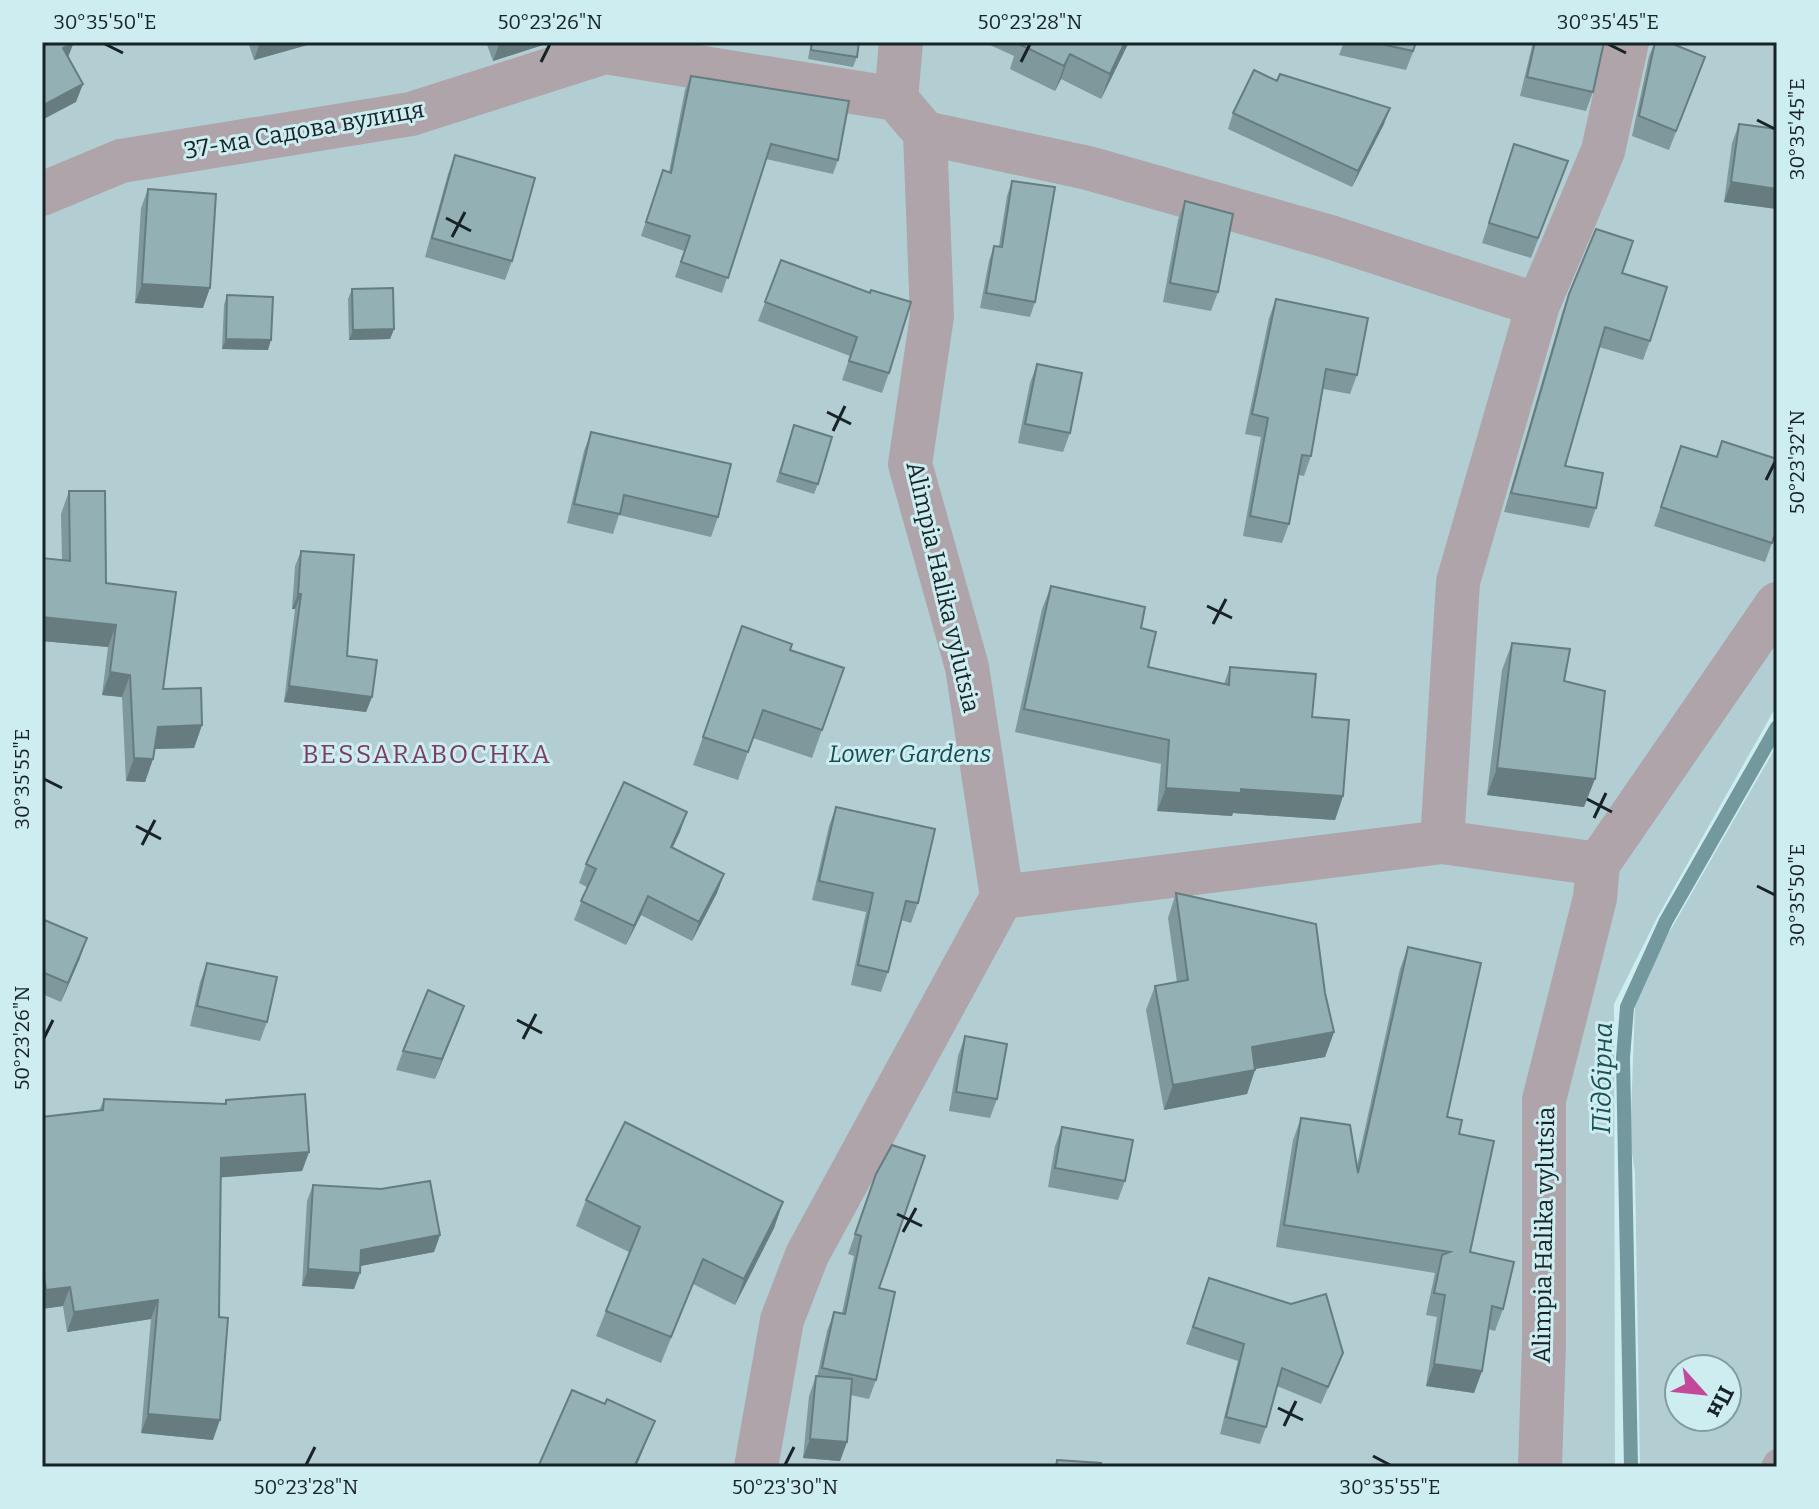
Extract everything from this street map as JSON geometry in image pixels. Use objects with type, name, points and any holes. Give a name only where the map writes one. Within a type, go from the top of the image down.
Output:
[{"type":"street","points":[[901,42],[896,99],[925,133],[1088,168],[1330,237],[1538,305]]},
{"type":"street","points":[[1442,842],[1458,582],[1538,305],[1603,151],[1627,42]]},
{"type":"street","name":"37-ма Садова вулиця","points":[[42,194],[121,161],[411,114],[605,52],[896,99]]},
{"type":"street","name":"Alimpia Halika vylutsia","points":[[925,133],[932,316],[910,464],[967,667],[1002,897]]},
{"type":"street","name":"Alimpia Halika vylutsia","points":[[1540,1467],[1544,1343],[1544,1100],[1595,898],[1598,864],[1777,604]]},
{"type":"street","points":[[756,1467],[782,1320],[807,1255],[1002,897],[1442,842],[1598,864]]},
{"type":"lane","points":[[1774,1467],[1777,1462]]},
{"type":"green space","name":"Lower Gardens","points":[[42,42],[1777,42],[1777,705],[1658,916],[1614,1004],[1615,1467],[42,1467]]},
{"type":"green space","points":[[1777,745],[1777,1467],[1640,1467],[1635,1173],[1630,1140],[1635,1005],[1659,950]]},
{"type":"building","points":[[42,42],[73,42],[63,48],[83,84],[42,106]]},
{"type":"building","points":[[812,42],[859,42],[857,57],[811,50]]},
{"type":"building","points":[[1020,42],[1125,42],[1110,74],[1070,54],[1064,66]]},
{"type":"building","points":[[1372,42],[1416,42],[1413,51]]},
{"type":"building","points":[[1535,42],[1604,42],[1593,92],[1527,77]]},
{"type":"building","points":[[1655,42],[1668,42],[1705,57],[1676,131],[1639,116]]},
{"type":"building","points":[[1254,70],[1277,81],[1280,74],[1390,108],[1358,171],[1233,113]]},
{"type":"building","points":[[691,76],[849,101],[838,160],[771,144],[728,278],[681,262],[690,236],[646,222],[663,170],[671,173]]},
{"type":"building","points":[[1739,124],[1777,129],[1777,189],[1731,182]]},
{"type":"building","points":[[1514,144],[1568,161],[1538,238],[1489,223]]},
{"type":"building","points":[[455,155],[535,178],[512,261],[432,238]]},
{"type":"building","points":[[1012,181],[1055,187],[1035,302],[986,293],[994,246],[1002,247]]},
{"type":"building","points":[[148,189],[216,194],[210,288],[142,284]]},
{"type":"building","points":[[1185,201],[1233,214],[1218,292],[1170,283]]},
{"type":"building","points":[[1596,229],[1633,241],[1622,273],[1667,287],[1650,341],[1605,327],[1565,466],[1603,473],[1596,508],[1511,493],[1569,294]]},
{"type":"building","points":[[781,260],[870,293],[871,290],[911,302],[889,373],[849,361],[857,337],[765,302]]},
{"type":"building","points":[[393,288],[394,329],[353,330],[352,289]]},
{"type":"building","points":[[227,295],[273,297],[271,340],[226,339]]},
{"type":"building","points":[[1276,299],[1368,318],[1357,375],[1326,369],[1311,456],[1302,455],[1289,524],[1250,516],[1268,418],[1252,414]]},
{"type":"building","points":[[1037,364],[1082,373],[1070,433],[1025,424]]},
{"type":"building","points":[[794,425],[832,437],[818,484],[780,473]]},
{"type":"building","points":[[591,432],[731,464],[718,517],[624,495],[620,514],[574,504]]},
{"type":"building","points":[[1722,441],[1777,459],[1777,528],[1772,543],[1661,507],[1681,446],[1717,457]]},
{"type":"building","points":[[69,491],[105,491],[106,583],[176,592],[163,689],[201,688],[202,725],[158,727],[153,759],[134,758],[130,675],[110,672],[116,625],[42,617],[42,558],[70,561]]},
{"type":"building","points":[[301,551],[354,555],[347,656],[377,660],[372,697],[289,686],[301,594],[298,594]]},
{"type":"building","points":[[1051,586],[1145,607],[1141,628],[1156,632],[1148,667],[1229,685],[1230,667],[1316,674],[1312,717],[1349,720],[1343,796],[1166,788],[1169,740],[1024,709]]},
{"type":"building","points":[[742,626],[792,644],[790,650],[844,668],[822,730],[763,710],[748,752],[703,737]]},
{"type":"building","points":[[1512,643],[1570,649],[1564,681],[1605,691],[1595,779],[1497,768]]},
{"type":"building","points":[[624,782],[687,812],[671,847],[724,874],[699,922],[648,896],[634,926],[581,901],[596,869],[586,864]]},
{"type":"building","points":[[836,807],[935,829],[918,903],[906,901],[888,972],[858,965],[873,893],[819,881]]},
{"type":"building","points":[[1176,893],[1316,924],[1325,993],[1334,1032],[1252,1047],[1255,1070],[1173,1085],[1155,986],[1188,980]]},
{"type":"building","points":[[42,919],[87,938],[68,983],[42,972]]},
{"type":"building","points":[[1408,947],[1481,963],[1447,1117],[1462,1120],[1459,1134],[1494,1141],[1470,1252],[1514,1262],[1503,1309],[1492,1306],[1482,1371],[1434,1364],[1445,1295],[1434,1293],[1442,1255],[1450,1252],[1284,1225],[1301,1118],[1350,1125],[1358,1173]]},
{"type":"building","points":[[207,963],[277,977],[267,1022],[197,1006]]},
{"type":"building","points":[[428,990],[464,1006],[442,1059],[403,1051]]},
{"type":"building","points":[[965,1036],[1007,1044],[997,1099],[956,1092]]},
{"type":"building","points":[[305,1094],[309,1152],[221,1158],[219,1317],[228,1318],[220,1420],[148,1414],[158,1300],[74,1312],[70,1287],[46,1290],[42,1264],[42,1117],[103,1110],[104,1099],[226,1104],[226,1100]]},
{"type":"building","points":[[625,1122],[783,1202],[744,1279],[703,1259],[671,1337],[606,1311],[640,1227],[586,1200]]},
{"type":"building","points":[[1062,1127],[1133,1140],[1125,1181],[1055,1168]]},
{"type":"building","points":[[892,1145],[925,1156],[879,1288],[895,1292],[876,1380],[822,1368],[834,1312],[845,1314],[861,1236],[855,1234],[876,1174]]},
{"type":"building","points":[[430,1181],[440,1235],[361,1250],[360,1273],[308,1269],[313,1185],[381,1189]]},
{"type":"building","points":[[1209,1278],[1291,1304],[1326,1294],[1343,1353],[1328,1387],[1282,1368],[1266,1427],[1226,1417],[1244,1344],[1193,1327]]},
{"type":"building","points":[[816,1376],[852,1379],[847,1442],[810,1439]]},
{"type":"building","points":[[572,1390],[605,1404],[607,1399],[655,1421],[634,1467],[538,1467]]},
{"type":"building","points":[[1057,1460],[1101,1463],[1101,1467],[1056,1467]]},
{"type":"waterway","name":"Підбірна","points":[[1631,1467],[1623,1058],[1627,1007],[1666,921],[1777,727]]},
{"type":"district","name":"BESSARABOCHKA","points":[[427,754]]}]
